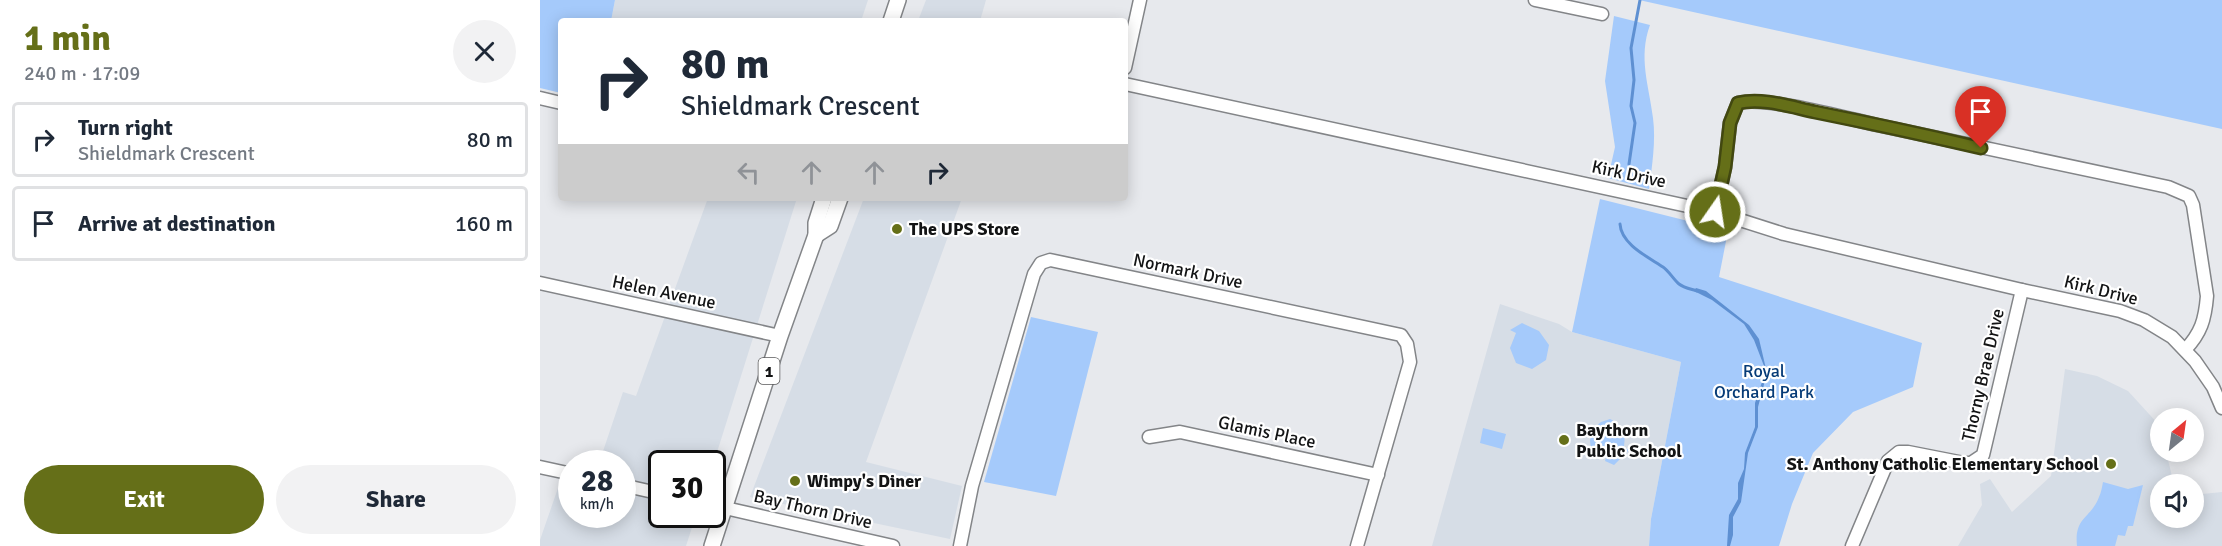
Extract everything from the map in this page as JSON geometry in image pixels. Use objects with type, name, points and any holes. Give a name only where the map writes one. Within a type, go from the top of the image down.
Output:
[{"type":"main road","points":[[892,18],[898,0]]},
{"type":"main road","name":"1","points":[[726,487],[816,235],[816,223],[823,201]]},
{"type":"main road","name":"1","points":[[816,235],[830,226],[839,201]]},
{"type":"main road","name":"1","points":[[712,546],[715,528]]},
{"type":"street","points":[[1128,54],[1140,0]]},
{"type":"street","points":[[1535,0],[1602,14]]},
{"type":"street","name":"Kirk Drive","points":[[1128,85],[1715,212],[1784,234],[2120,311],[2160,329],[2185,350],[2205,374],[2222,408]]},
{"type":"street","points":[[540,98],[558,102]]},
{"type":"street","points":[[1715,212],[1725,167],[1730,123],[1738,103],[1746,101],[1763,102],[1844,118],[2168,187],[2189,196],[2193,205],[2207,296],[2206,310],[2198,336],[2185,350]]},
{"type":"street","name":"Normark Drive","points":[[960,546],[972,486],[1034,274],[1041,263],[1050,260],[1401,335],[1407,344],[1410,362],[1357,546]]},
{"type":"street","name":"Helen Avenue","points":[[540,283],[780,336]]},
{"type":"street","name":"Thorny Brae Drive","points":[[1852,546],[1888,461],[1894,454],[1908,452],[1964,464],[1971,463],[1983,455],[2022,290]]},
{"type":"street","name":"Glamis Place","points":[[1149,437],[1180,432],[1378,475]]},
{"type":"street","points":[[540,467],[558,471]]},
{"type":"street","name":"Bay Thorn Drive","points":[[726,509],[893,546]]},
{"type":"shaded area","points":[[615,0],[868,0],[862,18],[612,18]]},
{"type":"shaded area","points":[[926,0],[986,0],[981,18],[919,18]]},
{"type":"shaded area","points":[[707,201],[796,201],[718,450],[648,450],[648,528],[692,528],[686,546],[540,546],[558,488],[558,528],[636,528],[636,450],[603,450],[623,392],[636,396]]},
{"type":"shaded area","points":[[863,201],[961,201],[866,462],[962,486],[950,539],[750,497]]},
{"type":"shaded area","points":[[1696,288],[1706,291],[1749,325],[1759,339],[1767,373],[1758,407],[1758,427],[1748,453],[1741,502],[1733,517],[1733,535],[1730,546],[1727,546],[1729,515],[1738,499],[1738,483],[1744,469],[1745,453],[1755,427],[1755,403],[1762,382],[1764,366],[1754,340],[1744,324],[1712,300],[1694,291]]},
{"type":"shaded area","name":"Baythorn Public School","points":[[1500,304],[1559,324],[1572,332],[1681,362],[1651,519],[1649,546],[1432,546]]},
{"type":"shaded area","name":"St. Anthony Catholic Elementary School","points":[[2065,369],[2097,376],[2128,391],[2150,415],[2150,462],[2168,462],[2172,474],[2150,474],[2150,528],[2204,528],[2204,494],[2222,492],[2222,546],[1958,546],[1982,505],[1980,484],[1990,479],[2012,512],[2051,476]]},
{"type":"green space","points":[[540,0],[615,0],[612,18],[558,18],[558,92],[540,88]]},
{"type":"green space","points":[[1639,0],[2222,0],[2222,129]]},
{"type":"green space","points":[[1614,16],[1650,25],[1645,49],[1654,127],[1649,189],[1608,178],[1615,147],[1605,81]]},
{"type":"green space","name":"Royal Orchard Park","points":[[1600,199],[1728,231],[1719,277],[1922,343],[1913,387],[1853,412],[1813,453],[1792,504],[1779,546],[1649,546],[1651,519],[1681,362],[1572,332]]},
{"type":"green space","points":[[1031,317],[1098,332],[1056,496],[984,482]]},
{"type":"green space","points":[[1522,323],[1539,331],[1549,345],[1546,360],[1532,369],[1516,363],[1510,348],[1516,333],[1510,330]]},
{"type":"green space","points":[[1610,419],[1623,430],[1624,447],[1629,450],[1614,465],[1605,461],[1606,458],[1596,453],[1590,444],[1591,430],[1601,422]]},
{"type":"green space","points":[[1483,428],[1506,434],[1502,449],[1480,443]]},
{"type":"green space","points":[[2103,482],[2128,489],[2143,485],[2133,526],[2128,526],[2125,536],[2118,535],[2115,546],[2077,546],[2078,529],[2096,504]]},
{"type":"waterway","points":[[1629,164],[1635,123],[1631,106],[1634,80],[1631,48],[1640,0]]},
{"type":"waterway","points":[[1620,224],[1630,244],[1665,269],[1681,285],[1697,291]]},
{"type":"place","name":"The UPS Store","points":[[897,229]]},
{"type":"place","name":"Baythorn Public School","points":[[1564,440]]},
{"type":"place","name":"St. Anthony Catholic Elementary School","points":[[2111,464]]},
{"type":"place","name":"Wimpy's Diner","points":[[795,481]]},
{"type":"route","points":[[1715,212],[1725,167],[1730,123],[1738,103],[1746,101],[1763,102],[1844,118],[1981,148]]}]
